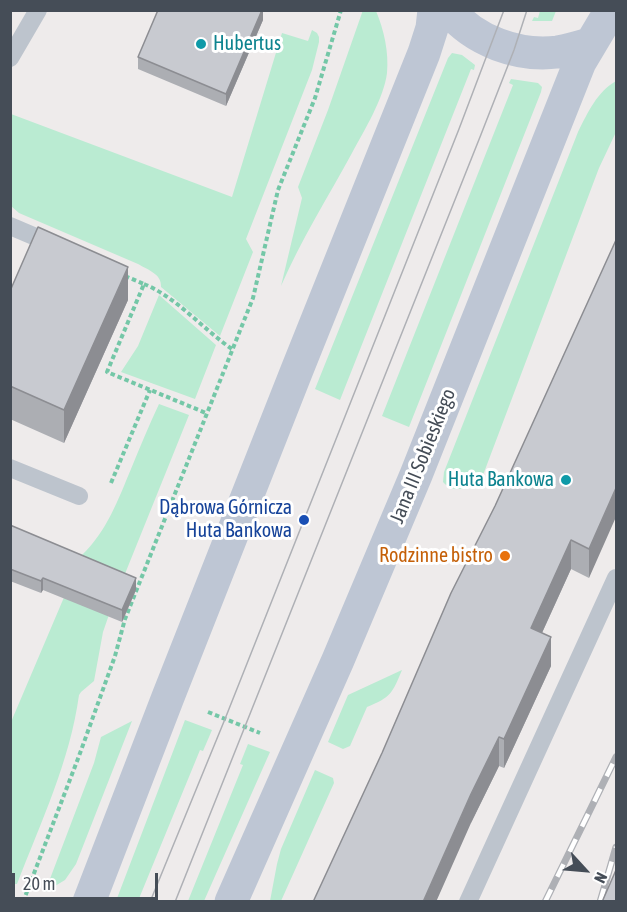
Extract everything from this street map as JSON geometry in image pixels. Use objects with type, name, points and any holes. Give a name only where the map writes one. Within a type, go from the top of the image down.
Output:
[{"type":"main road","points":[[89,902],[172,686],[424,53],[432,28],[434,10]]},
{"type":"main road","points":[[449,10],[465,28],[514,50],[558,52],[589,44]]},
{"type":"main road","name":"Jana III Sobieskiego","points":[[231,902],[412,485],[580,62],[611,10]]},
{"type":"lane","points":[[10,58],[38,10]]},
{"type":"lane","points":[[10,225],[106,268]]},
{"type":"lane","points":[[10,468],[79,496]]},
{"type":"lane","points":[[468,902],[616,578]]},
{"type":"path","points":[[23,902],[83,747],[115,656],[125,619],[253,298],[278,190],[315,98],[341,10]]},
{"type":"path","points":[[106,268],[159,291],[232,349]]},
{"type":"path","points":[[144,284],[107,372],[206,413]]},
{"type":"path","points":[[79,496],[102,505],[150,390]]},
{"type":"path","points":[[218,716],[253,730]]},
{"type":"green space","points":[[363,10],[376,11],[381,26],[387,57],[385,83],[368,125],[306,235],[281,286],[302,198],[298,187]]},
{"type":"green space","points":[[540,10],[556,11],[552,21],[532,21],[534,17],[538,18]]},
{"type":"green space","points":[[312,30],[317,33],[319,42],[312,70],[246,239],[253,252],[220,336],[161,287],[159,279],[150,270],[19,213],[11,206],[11,114],[232,197],[282,33],[308,41]]},
{"type":"green space","points":[[452,53],[462,55],[475,65],[474,70],[471,69],[340,400],[315,389],[448,58]]},
{"type":"green space","points":[[511,79],[538,83],[542,87],[541,92],[409,427],[382,416],[513,85],[509,83]]},
{"type":"green space","points":[[616,81],[616,132],[599,168],[480,483],[461,489],[447,486],[443,482],[444,472],[578,132],[598,97]]},
{"type":"green space","points":[[159,295],[216,345],[195,399],[121,372],[138,346]]},
{"type":"green space","points":[[159,404],[189,415],[112,606],[103,632],[94,681],[79,695],[69,744],[45,814],[17,884],[11,884],[11,722],[82,555],[91,546],[111,515]]},
{"type":"green space","points":[[402,670],[390,694],[367,707],[350,746],[343,749],[328,742],[348,695]]},
{"type":"green space","points":[[185,720],[212,730],[203,751],[200,750],[138,901],[116,901]]},
{"type":"green space","points":[[132,721],[76,864],[65,880],[45,892],[94,763],[101,737]]},
{"type":"green space","points":[[248,744],[270,752],[204,901],[188,901],[243,765],[240,764]]},
{"type":"green space","points":[[315,770],[333,778],[334,783],[281,901],[270,901],[281,849]]},
{"type":"building","name":"Hubertus","points":[[158,10],[262,10],[226,94],[138,57]]},
{"type":"building","points":[[38,227],[128,267],[64,410],[10,386],[10,291]]},
{"type":"building","points":[[616,240],[616,488],[589,549],[571,540],[531,628],[551,637],[504,739],[499,737],[471,794],[423,902],[313,902],[382,753],[451,593],[495,506]]},
{"type":"building","points":[[10,525],[136,578],[122,610],[43,578],[41,581],[10,569]]},
{"type":"building","points":[[616,870],[616,902],[602,902]]},
{"type":"tram line","points":[[150,902],[225,719],[504,10]]},
{"type":"tram line","points":[[175,902],[480,137],[527,10]]},
{"type":"railway","points":[[545,902],[616,757]]},
{"type":"railway","points":[[600,902],[616,847]]},
{"type":"place","name":"Hubertus","points":[[201,44]]},
{"type":"place","name":"Huta Bankowa","points":[[566,480]]},
{"type":"place","name":"Dąbrowa Górnicza Huta Bankowa","points":[[304,520]]},
{"type":"place","name":"Rodzinne bistro","points":[[505,556]]}]
